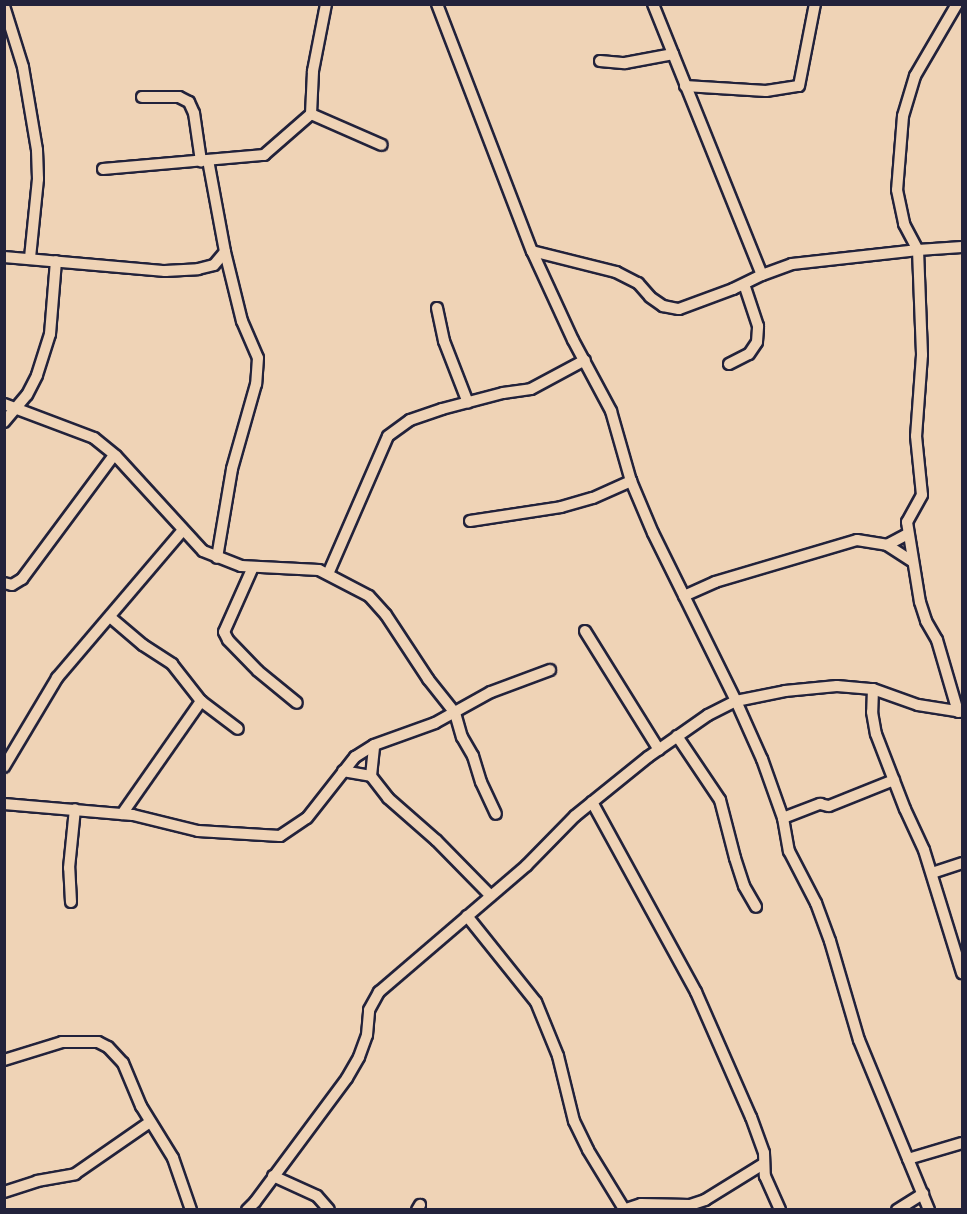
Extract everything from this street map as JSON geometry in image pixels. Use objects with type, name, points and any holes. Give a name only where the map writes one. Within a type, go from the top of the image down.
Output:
[{"type":"street","points":[[104,169],[264,155],[311,114],[313,71],[326,4]]},
{"type":"street","points":[[437,4],[532,251],[611,411],[631,481],[652,533],[736,701],[762,759],[783,818],[789,851],[816,903],[859,1040],[929,1209]]},
{"type":"street","points":[[653,4],[762,275]]},
{"type":"street","points":[[686,86],[766,91],[799,86],[815,4]]},
{"type":"street","points":[[247,1209],[359,1057],[367,1035],[369,1010],[379,992],[526,866],[592,802],[677,736],[708,715],[736,701],[784,691],[837,686],[873,689],[918,705],[960,712],[937,640],[926,621],[920,602],[908,534],[907,522],[922,495],[916,436],[922,355],[918,250],[904,224],[897,190],[903,116],[915,76],[957,4]]},
{"type":"street","points":[[4,6],[22,67],[37,150],[38,178],[30,258]]},
{"type":"street","points":[[600,61],[625,63],[673,54]]},
{"type":"street","points":[[142,97],[179,97],[189,102],[194,113],[242,321],[258,358],[256,384],[232,469],[217,558]]},
{"type":"street","points":[[311,114],[382,145]]},
{"type":"street","points":[[532,251],[616,272],[638,283],[650,297],[663,306],[674,308],[703,302],[792,264],[963,247]]},
{"type":"street","points":[[4,256],[165,271],[198,269],[214,265],[225,252]]},
{"type":"street","points":[[4,422],[27,395],[37,375],[50,334],[56,261]]},
{"type":"street","points":[[729,364],[749,354],[757,342],[758,326],[744,284]]},
{"type":"street","points":[[437,308],[444,341],[468,403]]},
{"type":"street","points":[[328,574],[388,436],[410,420],[503,393],[531,389],[585,360]]},
{"type":"street","points":[[4,404],[94,438],[114,455],[203,551],[217,558],[253,567],[319,570],[369,597],[387,615],[428,680],[455,713],[462,737],[473,756],[480,783],[496,814]]},
{"type":"street","points":[[4,583],[12,585],[22,579],[114,455]]},
{"type":"street","points":[[470,520],[561,507],[593,498],[631,481]]},
{"type":"street","points":[[4,767],[57,678],[183,530]]},
{"type":"street","points":[[887,545],[908,534]]},
{"type":"street","points":[[684,596],[715,582],[857,540],[887,545],[912,561]]},
{"type":"street","points":[[253,567],[224,632],[228,640],[258,671],[297,703]]},
{"type":"street","points":[[110,616],[143,645],[172,664],[201,701],[238,729]]},
{"type":"street","points":[[585,631],[659,750]]},
{"type":"street","points":[[4,804],[122,814],[198,831],[280,836],[307,818],[355,757],[374,745],[435,723],[491,692],[550,670]]},
{"type":"street","points":[[873,689],[872,712],[876,734],[932,873],[963,973]]},
{"type":"street","points":[[122,814],[201,701]]},
{"type":"street","points":[[677,736],[720,800],[744,886],[756,907]]},
{"type":"street","points":[[371,776],[374,745]]},
{"type":"street","points":[[343,771],[371,776],[388,798],[436,840],[491,896]]},
{"type":"street","points":[[783,818],[820,804],[829,806],[894,780]]},
{"type":"street","points":[[592,802],[696,992],[751,1118],[764,1153],[765,1176],[780,1209]]},
{"type":"street","points":[[71,902],[69,868],[75,809]]},
{"type":"street","points":[[932,873],[963,863]]},
{"type":"street","points":[[467,916],[536,1002],[558,1056],[574,1121],[588,1150],[624,1209],[641,1204],[690,1205],[705,1200],[764,1164]]},
{"type":"street","points":[[4,1060],[62,1042],[98,1042],[108,1047],[123,1063],[150,1122],[173,1158],[191,1209]]},
{"type":"street","points":[[4,1192],[37,1181],[75,1173],[150,1122]]},
{"type":"street","points":[[908,1159],[963,1143]]},
{"type":"street","points":[[273,1176],[316,1196],[329,1209]]},
{"type":"street","points":[[897,1209],[923,1194]]}]
